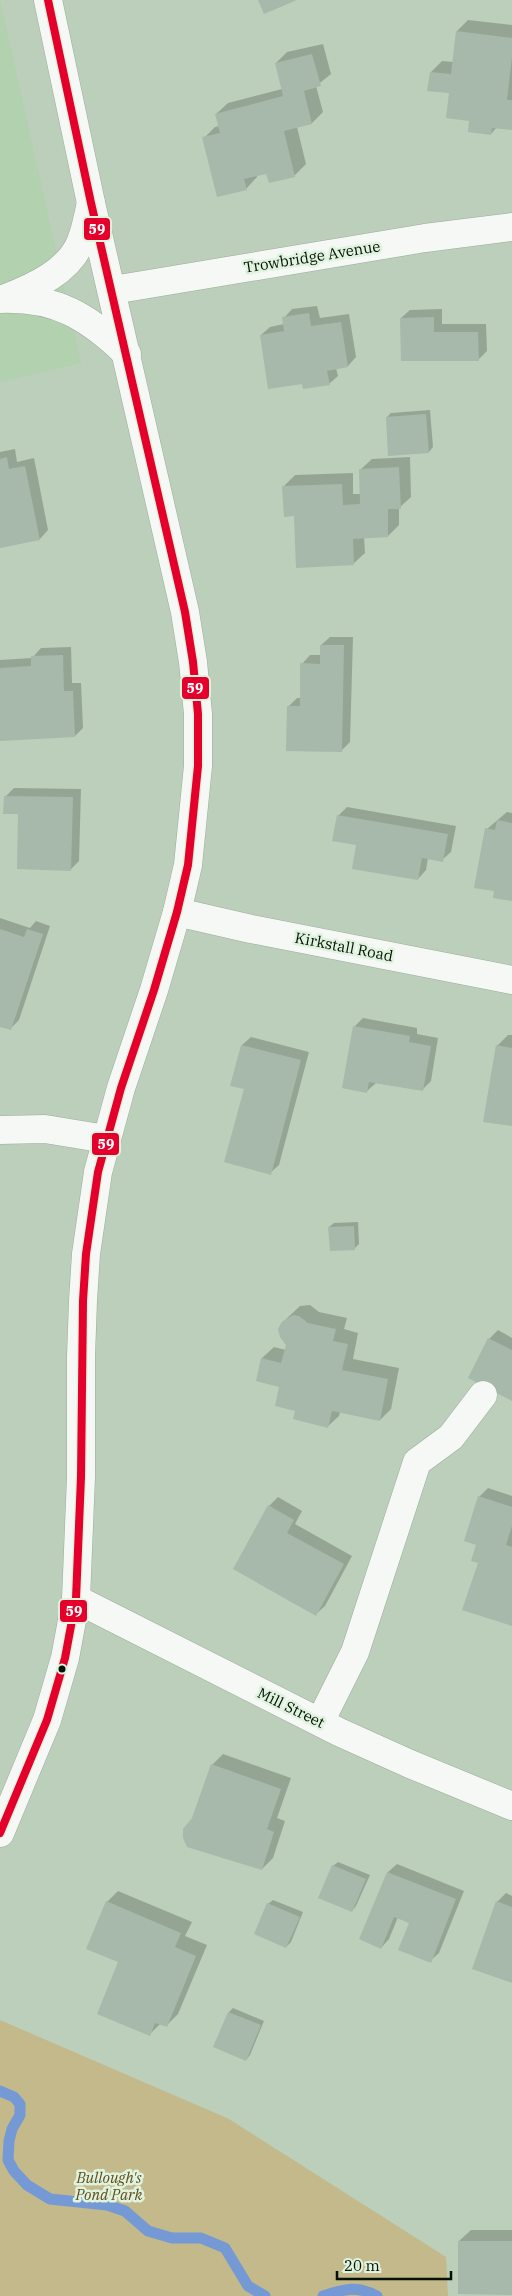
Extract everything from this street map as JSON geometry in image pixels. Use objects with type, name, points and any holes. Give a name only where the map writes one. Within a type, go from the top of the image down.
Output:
[{"type":"main road","points":[[0,1833],[47,1720],[65,1658],[76,1599],[80,1478],[80,1356],[86,1254],[98,1172],[106,1139],[177,912],[188,866],[198,766],[198,714],[193,662],[185,612],[113,290],[91,203],[48,0]]},
{"type":"main road","points":[[1,299],[28,290],[49,278],[67,262],[81,242],[91,203]]},
{"type":"main road","name":"Trowbridge Avenue","points":[[113,290],[425,238],[512,227]]},
{"type":"main road","points":[[1,299],[46,303],[67,310],[89,320],[127,354]]},
{"type":"main road","name":"Kirkstall Road","points":[[177,912],[251,929],[512,980]]},
{"type":"main road","points":[[0,1130],[45,1129],[106,1139]]},
{"type":"main road","points":[[320,1722],[355,1652],[416,1462],[451,1437],[483,1395]]},
{"type":"main road","name":"Mill Street","points":[[76,1599],[320,1722],[410,1764],[512,1806]]},
{"type":"shaded area","points":[[0,0],[81,363],[0,382]]},
{"type":"green space","name":"Bullough's Pond Park","points":[[0,2020],[229,2119],[446,2257],[448,2296],[0,2296]]},
{"type":"building","points":[[258,0],[297,0],[264,14]]},
{"type":"building","points":[[456,31],[512,38],[512,57],[507,100],[512,100],[512,130],[492,128],[491,135],[468,132],[469,121],[446,118],[449,93],[427,91],[430,72],[451,74]]},
{"type":"building","points":[[312,54],[321,86],[304,91],[312,124],[284,131],[295,177],[269,183],[266,174],[244,179],[247,190],[217,197],[202,137],[220,133],[215,114],[283,96],[275,63]]},
{"type":"building","points":[[309,313],[311,326],[341,322],[348,367],[327,371],[330,385],[303,389],[302,384],[268,389],[260,335],[284,331],[282,317]]},
{"type":"building","points":[[434,317],[434,332],[478,332],[479,361],[401,361],[400,318]]},
{"type":"building","points":[[426,414],[429,453],[388,456],[386,417]]},
{"type":"building","points":[[7,457],[9,469],[25,466],[40,540],[0,548],[0,459]]},
{"type":"building","points":[[399,467],[401,509],[388,509],[388,537],[353,539],[354,565],[296,568],[294,516],[284,517],[282,486],[342,484],[343,505],[360,504],[359,469]]},
{"type":"building","points":[[320,645],[344,645],[342,752],[286,751],[287,706],[300,706],[300,663],[320,664]]},
{"type":"building","points":[[63,655],[64,691],[73,691],[75,737],[0,741],[0,668],[31,666],[31,656]]},
{"type":"building","points":[[4,796],[73,797],[71,871],[17,869],[18,814],[3,814]]},
{"type":"building","points":[[337,815],[448,834],[443,862],[422,858],[418,880],[352,869],[356,845],[332,841]]},
{"type":"building","points":[[497,820],[512,823],[512,901],[493,898],[494,891],[474,888],[485,828],[495,830]]},
{"type":"building","points":[[0,929],[24,937],[27,929],[43,934],[11,1030],[0,1027]]},
{"type":"building","points":[[353,1026],[410,1036],[409,1042],[431,1046],[423,1091],[369,1082],[367,1093],[342,1088]]},
{"type":"building","points":[[241,1045],[301,1060],[271,1175],[224,1162],[244,1089],[230,1086]]},
{"type":"building","points":[[496,1045],[512,1048],[512,1126],[483,1122]]},
{"type":"building","points":[[354,1226],[355,1250],[330,1251],[328,1227]]},
{"type":"building","points":[[293,1315],[299,1316],[308,1323],[336,1329],[333,1341],[348,1344],[342,1370],[388,1379],[380,1421],[332,1411],[328,1428],[293,1419],[295,1411],[275,1406],[279,1387],[256,1381],[261,1358],[281,1363],[286,1345],[280,1337],[278,1329],[282,1322]]},
{"type":"building","points":[[488,1338],[512,1350],[512,1401],[468,1378]]},
{"type":"building","points":[[478,1496],[512,1507],[512,1526],[506,1545],[512,1547],[512,1626],[462,1610],[478,1563],[471,1561],[476,1545],[464,1541]]},
{"type":"building","points":[[268,1505],[294,1520],[287,1533],[344,1564],[316,1616],[233,1569]]},
{"type":"building","points":[[211,1764],[281,1789],[267,1829],[274,1832],[262,1870],[187,1847],[183,1838],[183,1829],[192,1818]]},
{"type":"building","points":[[332,1865],[366,1879],[352,1912],[318,1898]]},
{"type":"building","points":[[387,1872],[456,1899],[431,1963],[398,1950],[409,1923],[394,1917],[381,1949],[359,1939]]},
{"type":"building","points":[[106,1901],[181,1933],[175,1947],[196,1956],[167,2027],[155,2023],[150,2036],[97,2014],[118,1962],[86,1949]]},
{"type":"building","points":[[496,1901],[512,1907],[512,1983],[472,1969]]},
{"type":"building","points":[[267,1903],[300,1917],[286,1948],[254,1934]]},
{"type":"building","points":[[228,2012],[261,2025],[246,2061],[213,2047]]},
{"type":"building","points":[[458,2241],[512,2241],[512,2295],[458,2294]]},
{"type":"waterway","points":[[0,2091],[14,2097],[20,2104],[20,2115],[12,2129],[9,2141],[8,2160],[14,2171],[27,2185],[50,2199],[107,2205],[125,2211],[148,2231],[172,2238],[201,2238],[225,2248],[248,2286],[265,2296]]},
{"type":"waterway","points":[[323,2296],[350,2289],[363,2290],[377,2296]]},
{"type":"transit line","name":"59","points":[[0,1833],[47,1720],[65,1658],[76,1599],[81,1477],[83,1301],[86,1254],[98,1172],[121,1088],[154,990],[177,912],[188,865],[198,766],[198,714],[193,662],[185,612],[91,203],[48,0]]}]
